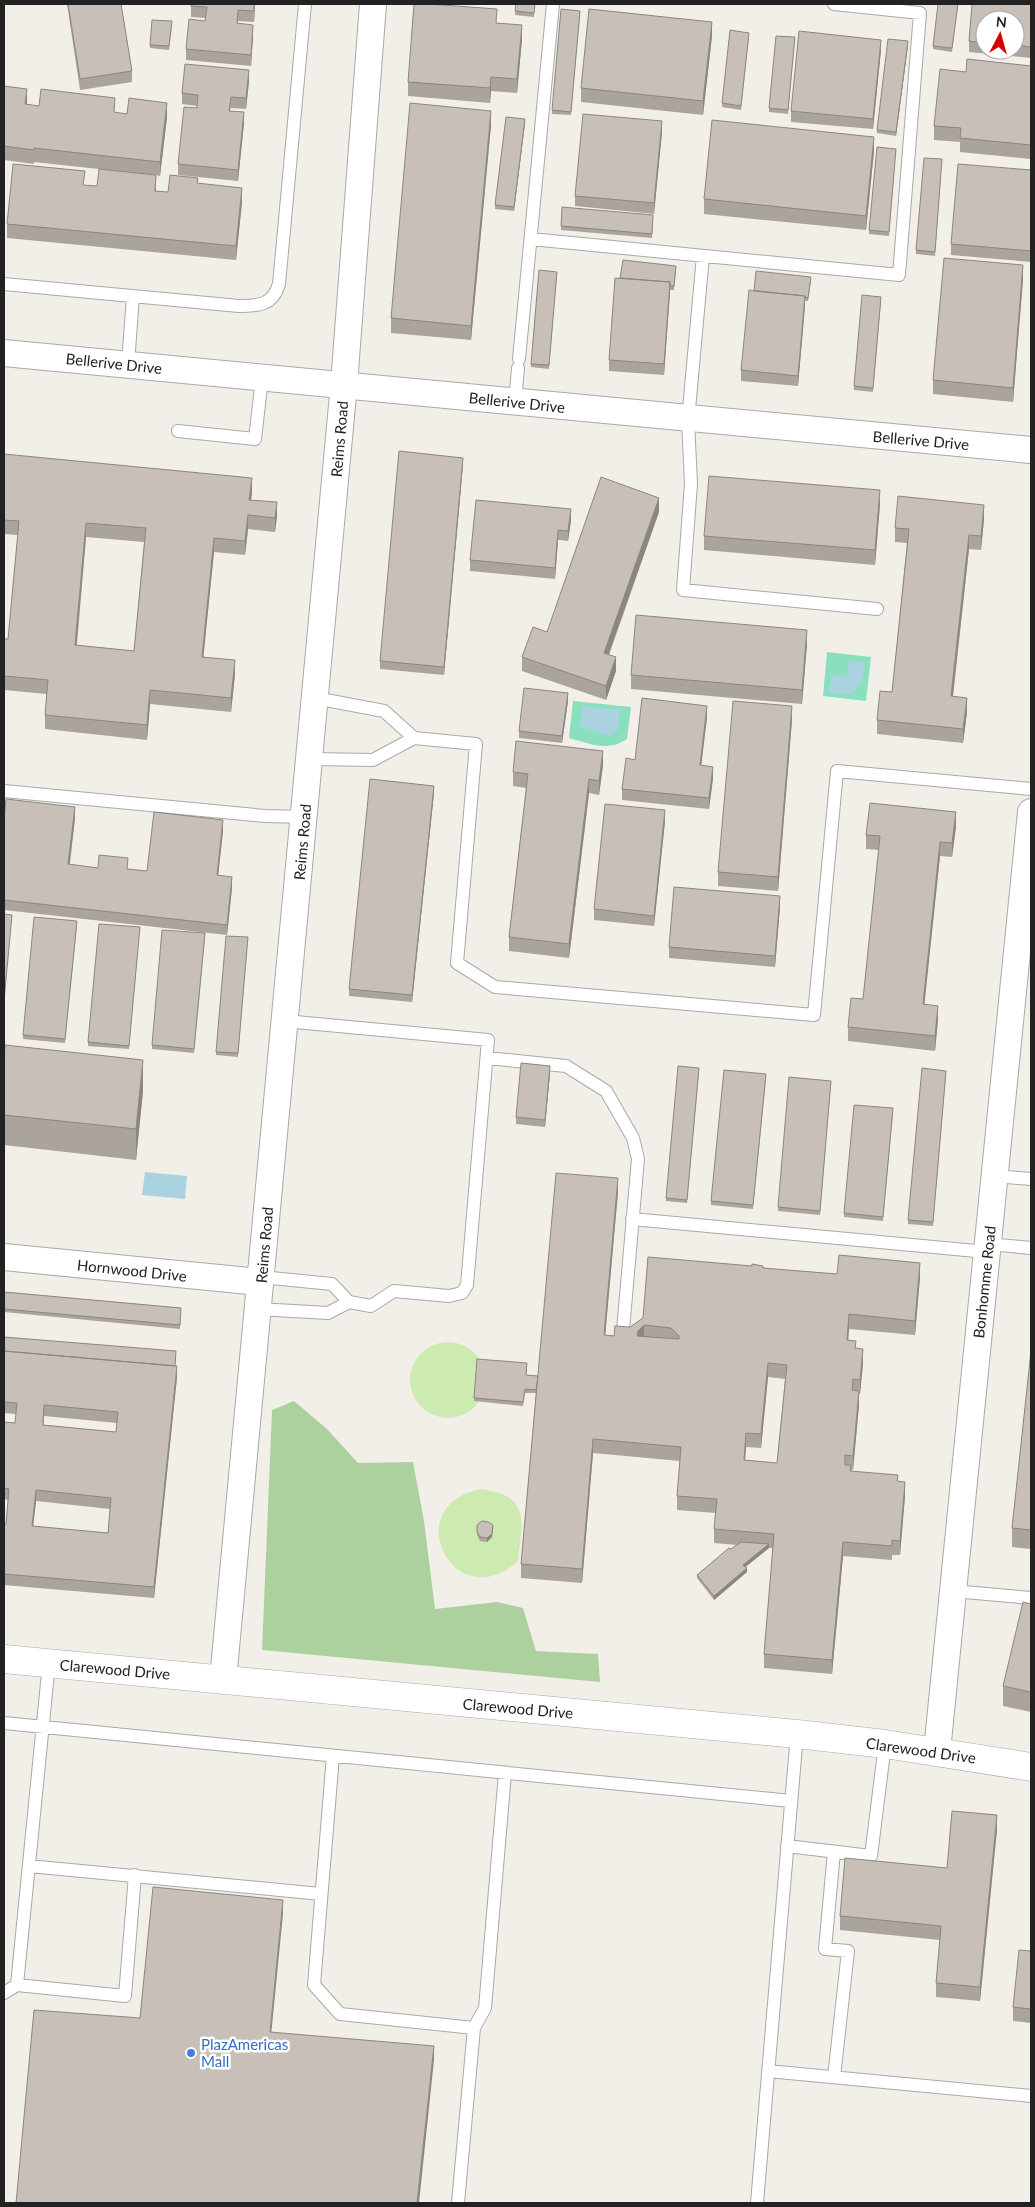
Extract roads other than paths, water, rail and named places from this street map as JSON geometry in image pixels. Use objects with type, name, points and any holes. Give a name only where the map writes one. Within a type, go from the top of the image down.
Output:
[{"type":"street","name":"Reims Road","points":[[223,1680],[344,384],[373,4]]},
{"type":"street","name":"Bellerive Drive","points":[[4,353],[344,384],[688,420],[1031,450]]},
{"type":"street","name":"Bonhomme Road","points":[[937,1752],[1031,812]]},
{"type":"street","name":"Hornwood Drive","points":[[4,1257],[261,1280]]},
{"type":"street","name":"Clarewood Drive","points":[[4,1659],[797,1734],[885,1744],[1031,1767]]},
{"type":"lane","points":[[4,284],[239,306],[262,305],[270,301],[277,294],[280,275],[305,4]]},
{"type":"lane","points":[[515,402],[553,4]]},
{"type":"lane","points":[[530,239],[899,275],[920,13],[834,4]]},
{"type":"lane","points":[[703,256],[688,420],[691,484],[683,590],[877,610]]},
{"type":"lane","points":[[128,364],[133,296]]},
{"type":"lane","points":[[178,431],[255,439],[262,378]]},
{"type":"lane","points":[[315,698],[384,711],[414,738]]},
{"type":"lane","points":[[310,759],[373,760],[414,738],[476,744],[457,963],[495,987],[814,1015],[837,770],[1031,789]]},
{"type":"lane","points":[[4,791],[265,816],[304,817]]},
{"type":"lane","points":[[261,1280],[332,1284],[349,1302],[371,1306],[394,1291],[449,1296],[462,1293],[467,1285],[488,1040],[285,1020]]},
{"type":"lane","points":[[487,1058],[566,1066],[606,1091],[633,1138],[638,1159],[623,1330]]},
{"type":"lane","points":[[996,1176],[1031,1179]]},
{"type":"lane","points":[[632,1219],[987,1248],[1031,1248]]},
{"type":"lane","points":[[258,1309],[328,1313],[349,1302]]},
{"type":"lane","points":[[953,1591],[1031,1598]]},
{"type":"lane","points":[[17,1985],[50,1663]]},
{"type":"lane","points":[[4,1723],[791,1801]]},
{"type":"lane","points":[[757,2203],[797,1734]]},
{"type":"lane","points":[[787,1846],[871,1856],[885,1744]]},
{"type":"lane","points":[[333,1756],[314,1985],[340,2014],[474,2028]]},
{"type":"lane","points":[[458,2203],[474,2028],[486,2008],[505,1773]]},
{"type":"lane","points":[[834,1852],[825,1949],[848,1951],[834,2077]]},
{"type":"lane","points":[[29,1866],[321,1894]]},
{"type":"lane","points":[[4,1993],[17,1985],[125,1996],[135,1875]]},
{"type":"lane","points":[[768,2071],[1031,2096]]},
{"type":"water","points":[[848,661],[865,663],[860,685],[856,690],[846,694],[829,693],[831,675],[842,676],[847,674]]},
{"type":"water","points":[[582,706],[620,710],[618,730],[609,736],[580,727]]},
{"type":"water","points":[[145,1172],[187,1176],[185,1199],[142,1195]]},
{"type":"place","name":"PlazAmericas Mall","points":[[191,2053]]}]
